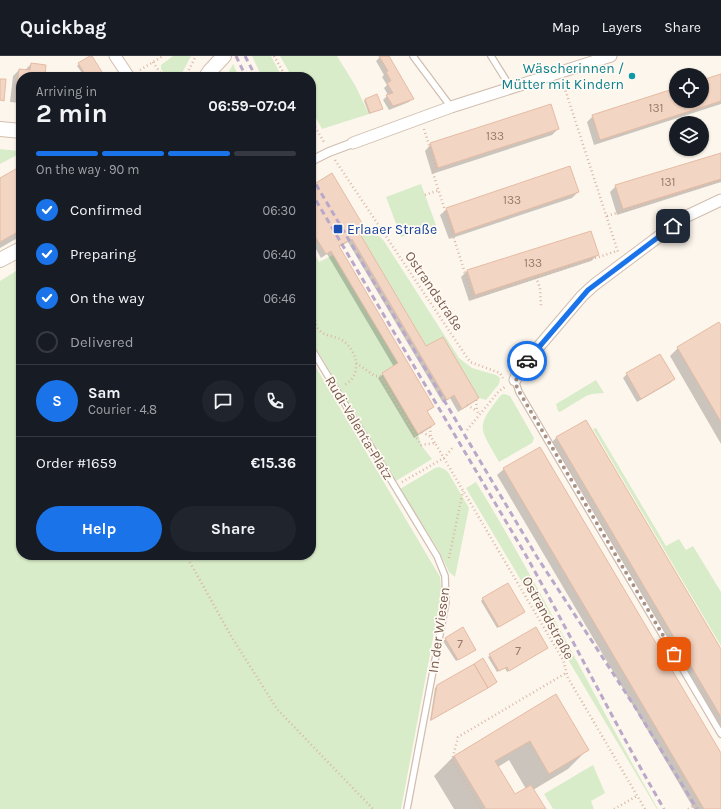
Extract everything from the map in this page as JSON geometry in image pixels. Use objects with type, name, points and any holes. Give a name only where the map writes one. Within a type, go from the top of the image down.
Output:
[{"type":"street","points":[[115,56],[126,72]]},
{"type":"street","points":[[208,72],[212,56]]},
{"type":"street","points":[[210,72],[224,56]]},
{"type":"street","points":[[316,158],[329,152],[421,117],[611,56]]},
{"type":"street","points":[[0,129],[16,131]]},
{"type":"street","points":[[515,380],[524,364],[588,290],[685,217],[721,200]]},
{"type":"street","points":[[0,260],[16,252]]},
{"type":"lane","points":[[413,56],[450,107]]},
{"type":"lane","points":[[491,56],[511,88]]},
{"type":"lane","name":"Rudi-Valenta-Platz","points":[[316,357],[395,487]]},
{"type":"lane","points":[[515,380],[519,392],[721,734]]},
{"type":"lane","name":"In der Wiesen","points":[[395,487],[444,570],[446,602],[407,809]]},
{"type":"path","points":[[137,72],[163,56]]},
{"type":"path","points":[[188,72],[196,56]]},
{"type":"path","points":[[274,56],[283,72]]},
{"type":"path","points":[[153,62],[159,72]]},
{"type":"path","points":[[559,72],[607,216],[617,251],[624,262]]},
{"type":"path","points":[[421,117],[436,168],[432,170],[473,298],[617,251]]},
{"type":"path","name":"Ostrandstraße","points":[[316,129],[329,152],[470,362],[500,373],[506,386]]},
{"type":"path","points":[[607,216],[721,180]]},
{"type":"path","points":[[425,195],[439,190]]},
{"type":"path","points":[[536,277],[540,288],[541,306]]},
{"type":"path","points":[[316,325],[320,332],[341,340],[351,348],[356,363],[355,373],[351,380],[335,390]]},
{"type":"path","points":[[356,363],[374,376],[380,376],[421,445],[435,443]]},
{"type":"path","points":[[467,430],[499,391],[515,380]]},
{"type":"path","points":[[476,400],[479,415]]},
{"type":"path","points":[[467,406],[477,411]]},
{"type":"path","points":[[430,427],[431,437]]},
{"type":"path","points":[[422,432],[431,437]]},
{"type":"path","name":"Ostrandstraße","points":[[431,437],[563,660],[568,678],[645,809]]},
{"type":"path","points":[[395,487],[444,458],[454,446]]},
{"type":"path","points":[[445,576],[463,491]]},
{"type":"path","points":[[189,560],[231,636],[278,709],[373,809]]},
{"type":"path","points":[[481,809],[452,761],[458,737],[566,673]]},
{"type":"path","points":[[614,809],[637,796]]},
{"type":"path","points":[[688,809],[698,803]]},
{"type":"green space","points":[[173,56],[191,56],[183,72],[163,72],[161,65]]},
{"type":"green space","points":[[252,56],[271,56],[279,72],[260,72]]},
{"type":"green space","points":[[280,56],[337,56],[355,85],[369,114],[322,129],[316,118],[316,72],[289,72]]},
{"type":"green space","points":[[233,64],[237,72],[229,72]]},
{"type":"green space","points":[[0,149],[16,151],[16,156],[0,164]]},
{"type":"green space","points":[[421,184],[436,225],[401,237],[386,197]]},
{"type":"green space","points":[[366,230],[376,233],[384,241],[459,358],[472,368],[496,375],[500,378],[499,384],[486,400],[479,398],[443,337],[426,346],[360,234]]},
{"type":"green space","points":[[333,255],[398,363],[382,373],[418,434],[421,445],[432,459],[396,481],[316,348],[316,257],[319,262]]},
{"type":"green space","points":[[16,271],[16,560],[316,560],[316,367],[440,577],[440,601],[401,809],[0,809],[0,281]]},
{"type":"green space","points":[[596,380],[604,393],[586,396],[560,412],[558,411],[556,404]]},
{"type":"green space","points":[[504,394],[510,396],[534,438],[532,443],[499,462],[484,434],[483,422],[492,406],[501,395]]},
{"type":"green space","points":[[596,428],[666,546],[679,539],[686,550],[693,546],[721,592],[721,646],[593,429]]},
{"type":"green space","points":[[439,467],[448,472],[469,508],[455,577],[449,572],[439,551],[400,489]]},
{"type":"green space","points":[[476,482],[546,604],[658,809],[466,488]]},
{"type":"green space","points":[[593,765],[605,793],[591,801],[594,809],[553,809],[544,794]]},
{"type":"building","points":[[92,56],[102,72],[84,72],[78,63]]},
{"type":"building","points":[[379,56],[389,56],[414,99],[393,106],[386,95],[393,93],[387,83],[391,81],[386,72],[388,71]]},
{"type":"building","points":[[31,63],[46,65],[45,72],[19,72],[19,69],[30,70]]},
{"type":"building","points":[[721,74],[721,101],[709,105],[709,78]]},
{"type":"building","points":[[0,79],[6,79],[4,101],[0,100]]},
{"type":"building","points":[[669,90],[669,108],[699,108],[674,116],[669,116],[669,118],[600,140],[592,115]]},
{"type":"building","points":[[377,94],[383,109],[370,113],[365,99]]},
{"type":"building","points":[[551,104],[559,129],[438,168],[430,143]]},
{"type":"building","points":[[721,153],[721,179],[623,209],[615,185]]},
{"type":"building","points":[[570,166],[579,192],[455,234],[446,208]]},
{"type":"building","points":[[16,169],[16,233],[0,242],[0,178]]},
{"type":"building","name":"Erlaaer Straße","points":[[332,173],[366,230],[360,234],[426,346],[443,337],[479,398],[462,409],[454,395],[447,400],[352,239],[339,246],[434,407],[427,411],[435,424],[418,434],[382,373],[398,363],[331,251],[326,254],[316,238],[316,183]]},
{"type":"building","points":[[591,231],[599,255],[475,295],[467,270]]},
{"type":"building","points":[[719,322],[721,325],[721,422],[677,347]]},
{"type":"building","points":[[660,354],[675,379],[641,399],[626,373]]},
{"type":"building","points":[[586,420],[721,649],[721,717],[556,437]]},
{"type":"building","points":[[540,447],[721,753],[721,809],[704,809],[503,468]]},
{"type":"building","points":[[508,583],[525,612],[499,627],[482,598]]},
{"type":"building","points":[[463,627],[476,650],[458,660],[445,638]]},
{"type":"building","points":[[536,627],[548,648],[509,671],[507,667],[499,671],[489,654]]},
{"type":"building","points":[[483,658],[497,682],[488,688],[474,664]]},
{"type":"building","points":[[474,664],[488,688],[431,720],[437,685]]},
{"type":"building","points":[[556,694],[589,750],[549,774],[530,741],[495,761],[515,794],[531,785],[546,809],[486,809],[454,756]]},
{"type":"railway","points":[[236,56],[244,72]]},
{"type":"railway","points":[[245,56],[253,72]]},
{"type":"railway","points":[[316,184],[537,557],[635,707],[697,809]]},
{"type":"railway","points":[[316,200],[524,552],[664,809]]},
{"type":"way so far","points":[[527,361],[519,371],[515,380],[517,388],[674,654]]},
{"type":"place","name":"Wäscherinnen / Mütter mit Kindern","points":[[632,76]]},
{"type":"place","name":"Erlaaer Straße","points":[[338,229]]},
{"type":"route","points":[[527,361],[588,290],[673,226]]}]
